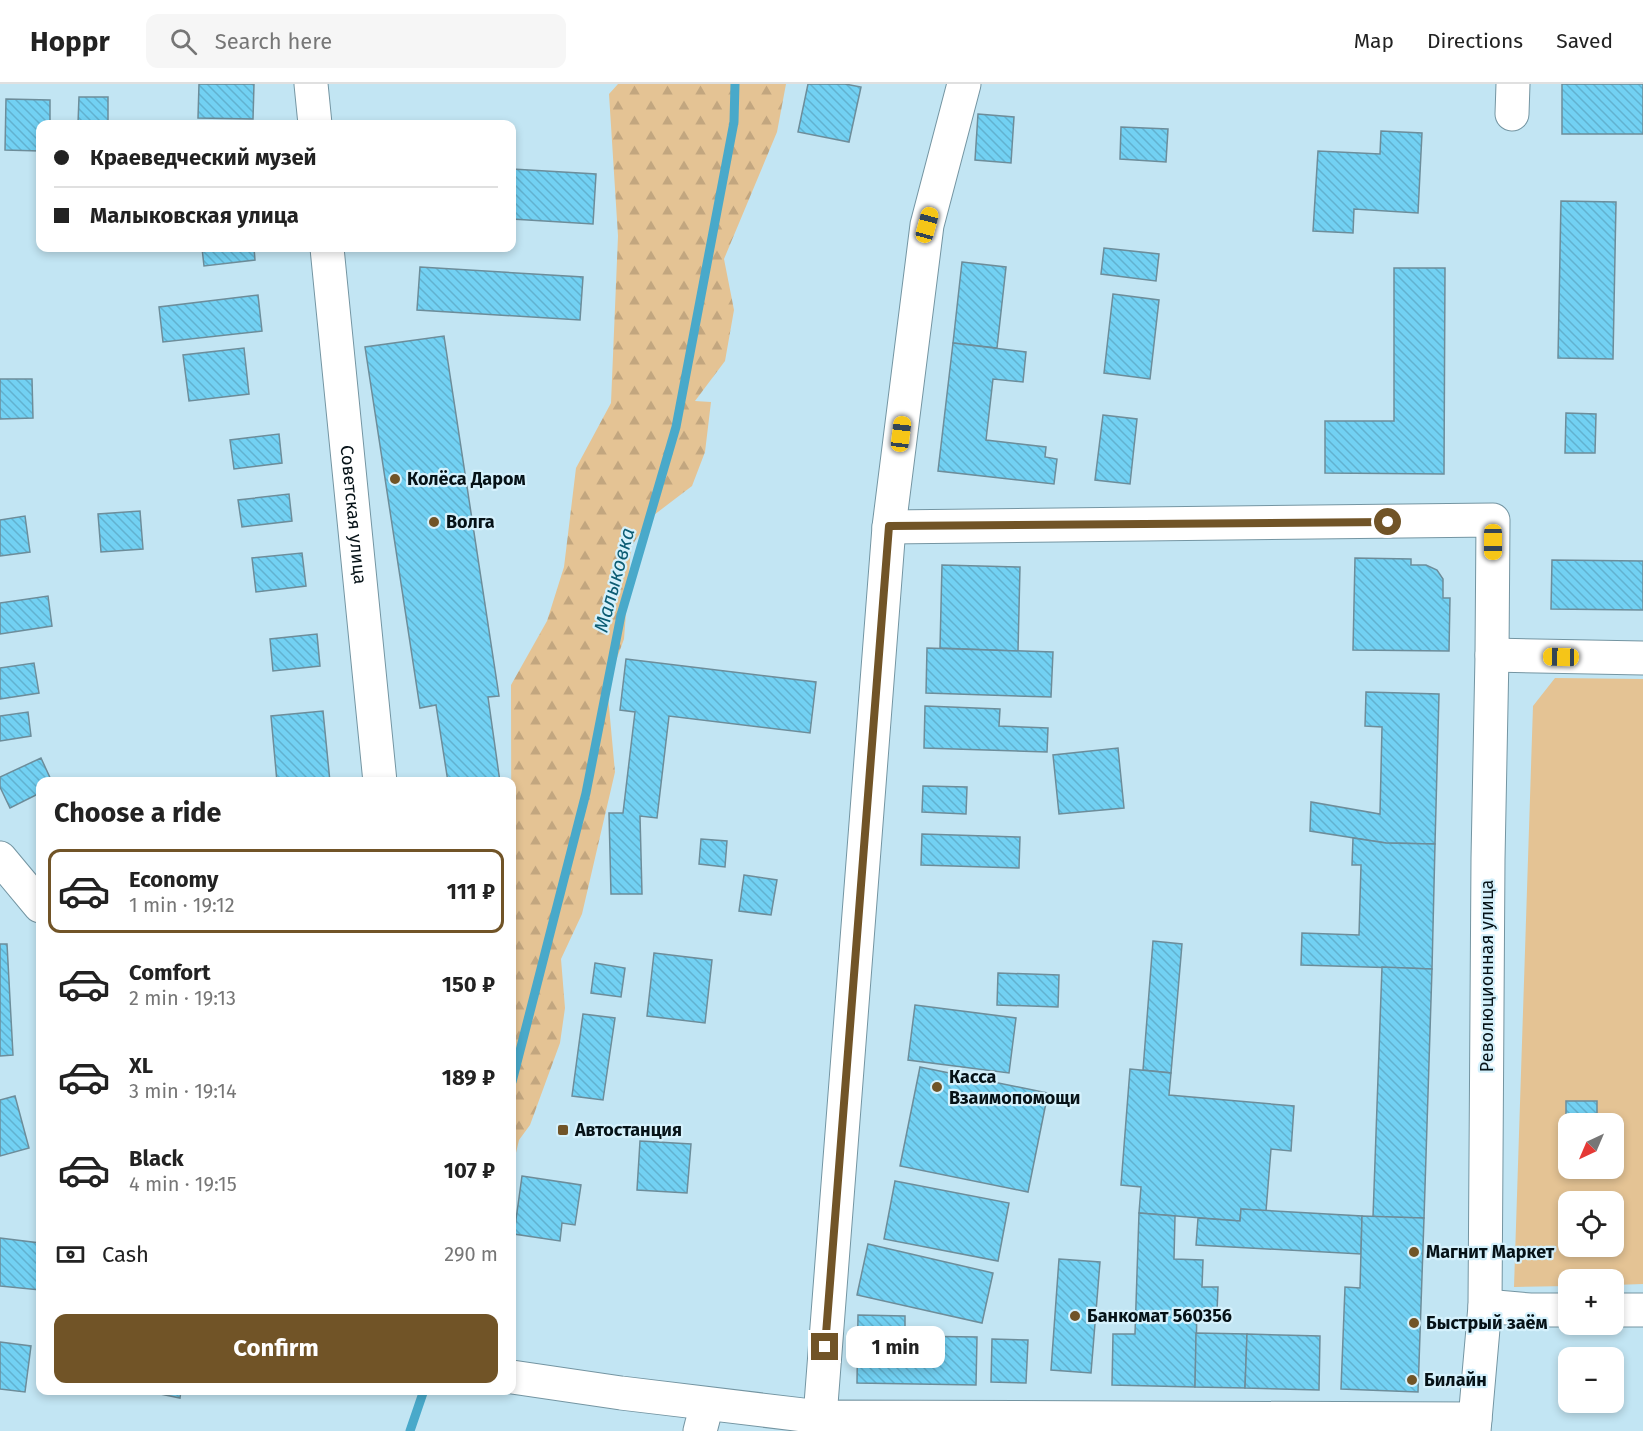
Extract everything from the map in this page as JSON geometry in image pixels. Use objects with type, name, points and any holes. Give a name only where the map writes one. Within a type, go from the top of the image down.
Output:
[{"type":"street","points":[[311,84],[315,120]]},
{"type":"street","points":[[820,1417],[889,526],[927,225],[964,84]]},
{"type":"street","name":"Советская улица","points":[[327,252],[380,777]]},
{"type":"street","name":"Революционная улица","points":[[889,526],[1493,520],[1487,871],[1485,1306],[1474,1425]]},
{"type":"street","points":[[1492,655],[1643,658]]},
{"type":"street","points":[[0,858],[36,901]]},
{"type":"street","points":[[1485,1306],[1558,1310]]},
{"type":"street","points":[[1624,1310],[1643,1310]]},
{"type":"street","points":[[516,1378],[704,1418],[1419,1419],[1474,1425]]},
{"type":"green space","points":[[618,84],[786,84],[777,132],[724,259],[734,310],[725,361],[695,401],[711,402],[705,452],[692,486],[650,518],[631,547],[624,639],[607,685],[615,772],[582,914],[561,959],[565,1008],[560,1043],[530,1125],[519,1140],[516,1153],[516,777],[511,777],[511,685],[547,621],[564,567],[576,468],[611,403],[618,236],[609,94]]},
{"type":"green space","points":[[1555,678],[1643,679],[1643,1284],[1624,1285],[1624,1269],[1558,1269],[1558,1286],[1514,1287],[1533,706]]},
{"type":"building","points":[[199,84],[254,84],[253,119],[198,118]]},
{"type":"building","points":[[808,84],[845,84],[861,87],[849,142],[798,132]]},
{"type":"building","points":[[1562,84],[1643,84],[1643,134],[1562,134]]},
{"type":"building","points":[[79,97],[108,97],[108,120],[78,120]]},
{"type":"building","points":[[6,99],[50,100],[50,120],[36,120],[36,151],[5,150]]},
{"type":"building","points":[[978,114],[1014,117],[1011,163],[975,160]]},
{"type":"building","points":[[1121,127],[1168,129],[1166,162],[1120,159]]},
{"type":"building","points":[[1381,131],[1422,133],[1418,213],[1354,209],[1353,233],[1313,231],[1318,151],[1380,154]]},
{"type":"building","points":[[516,169],[596,174],[593,224],[516,219]]},
{"type":"building","points":[[1561,201],[1616,202],[1613,359],[1558,358]]},
{"type":"building","points":[[1104,248],[1159,254],[1156,281],[1101,274]]},
{"type":"building","points":[[202,252],[254,252],[255,260],[204,266]]},
{"type":"building","points":[[962,262],[1006,267],[997,348],[953,343]]},
{"type":"building","points":[[420,267],[583,277],[580,320],[417,310]]},
{"type":"building","points":[[1394,268],[1445,268],[1444,474],[1325,473],[1325,421],[1394,421]]},
{"type":"building","points":[[1113,294],[1159,300],[1150,379],[1104,373]]},
{"type":"building","points":[[258,295],[262,331],[163,342],[159,307]]},
{"type":"building","points":[[444,336],[499,696],[488,697],[499,777],[447,777],[436,705],[420,708],[365,347]]},
{"type":"building","points":[[953,343],[1026,352],[1023,382],[993,379],[986,440],[1046,447],[1045,457],[1057,459],[1054,484],[938,471]]},
{"type":"building","points":[[244,348],[249,394],[189,401],[183,355]]},
{"type":"building","points":[[0,379],[32,379],[33,418],[0,419]]},
{"type":"building","points":[[1566,413],[1596,414],[1595,453],[1565,453]]},
{"type":"building","points":[[1103,415],[1137,419],[1130,484],[1095,480]]},
{"type":"building","points":[[279,434],[282,463],[234,469],[230,440]]},
{"type":"building","points":[[289,494],[292,521],[242,527],[238,500]]},
{"type":"building","points":[[140,511],[143,549],[101,552],[98,514]]},
{"type":"building","points":[[25,516],[30,552],[0,556],[0,520]]},
{"type":"building","points":[[302,553],[306,586],[256,592],[252,558]]},
{"type":"building","points":[[1355,558],[1411,559],[1411,565],[1426,565],[1437,570],[1443,579],[1443,598],[1450,598],[1449,651],[1353,650]]},
{"type":"building","points":[[1552,560],[1643,561],[1643,610],[1551,609]]},
{"type":"building","points":[[942,565],[1020,567],[1018,651],[940,648]]},
{"type":"building","points":[[48,596],[52,626],[0,634],[0,603]]},
{"type":"building","points":[[317,634],[320,666],[273,671],[270,639]]},
{"type":"building","points":[[927,648],[1053,652],[1051,697],[926,693]]},
{"type":"building","points":[[626,659],[816,682],[810,733],[669,716],[657,818],[640,816],[642,894],[611,894],[609,813],[623,813],[635,712],[620,710]]},
{"type":"building","points":[[34,663],[39,693],[0,699],[0,668]]},
{"type":"building","points":[[1366,692],[1439,694],[1435,844],[1386,843],[1310,831],[1311,802],[1380,814],[1382,727],[1365,726]]},
{"type":"building","points":[[925,706],[1000,709],[999,726],[1048,728],[1047,752],[924,748]]},
{"type":"building","points":[[323,711],[330,777],[277,777],[271,716]]},
{"type":"building","points":[[28,712],[31,736],[0,741],[0,716]]},
{"type":"building","points":[[1118,748],[1124,808],[1059,814],[1053,755]]},
{"type":"building","points":[[41,758],[50,777],[36,777],[36,795],[10,808],[0,787],[0,777]]},
{"type":"building","points":[[923,786],[967,787],[966,814],[922,812]]},
{"type":"building","points":[[922,834],[1020,837],[1019,868],[921,865]]},
{"type":"building","points":[[1353,838],[1386,843],[1435,844],[1432,969],[1301,965],[1302,933],[1359,935],[1361,865],[1352,865]]},
{"type":"building","points":[[701,839],[727,841],[725,867],[699,864]]},
{"type":"building","points":[[744,875],[777,880],[771,915],[739,911]]},
{"type":"building","points":[[1153,941],[1182,944],[1171,1073],[1143,1070]]},
{"type":"building","points":[[0,944],[7,944],[13,1055],[0,1056]]},
{"type":"building","points":[[654,953],[712,960],[705,1023],[647,1016]]},
{"type":"building","points":[[595,963],[625,968],[621,997],[591,993]]},
{"type":"building","points":[[1382,967],[1432,969],[1424,1218],[1373,1217]]},
{"type":"building","points":[[998,973],[1059,975],[1058,1007],[997,1005]]},
{"type":"building","points":[[915,1005],[1016,1018],[1009,1073],[908,1060]]},
{"type":"building","points":[[583,1014],[615,1018],[603,1100],[572,1096]]},
{"type":"building","points":[[920,1067],[1048,1093],[1028,1192],[900,1166]]},
{"type":"building","points":[[1130,1069],[1171,1073],[1169,1095],[1294,1106],[1291,1151],[1271,1149],[1266,1211],[1241,1209],[1240,1221],[1139,1213],[1141,1187],[1121,1185]]},
{"type":"building","points":[[15,1096],[29,1148],[0,1156],[0,1100]]},
{"type":"building","points":[[1566,1101],[1597,1101],[1597,1113],[1566,1113]]},
{"type":"building","points":[[640,1141],[691,1144],[687,1193],[637,1190]]},
{"type":"building","points":[[522,1176],[581,1185],[575,1225],[562,1223],[560,1241],[516,1234]]},
{"type":"building","points":[[895,1181],[1009,1203],[998,1261],[884,1239]]},
{"type":"building","points":[[1241,1209],[1362,1216],[1361,1254],[1196,1245],[1198,1218],[1240,1221]]},
{"type":"building","points":[[1139,1213],[1175,1216],[1174,1259],[1203,1260],[1202,1287],[1218,1287],[1217,1312],[1197,1312],[1195,1387],[1112,1385],[1113,1334],[1135,1334]]},
{"type":"building","points":[[1362,1216],[1424,1218],[1418,1392],[1341,1389],[1345,1287],[1360,1288]]},
{"type":"building","points":[[0,1238],[36,1242],[36,1290],[0,1286]]},
{"type":"building","points":[[868,1244],[993,1273],[982,1323],[857,1295]]},
{"type":"building","name":"Банкомат 560356","points":[[1059,1259],[1100,1262],[1091,1373],[1051,1370]]},
{"type":"building","points":[[858,1315],[905,1316],[905,1336],[977,1337],[976,1385],[857,1383]]},
{"type":"building","points":[[1196,1333],[1247,1334],[1245,1388],[1195,1387]]},
{"type":"building","points":[[1247,1334],[1320,1336],[1319,1390],[1245,1388]]},
{"type":"building","points":[[992,1339],[1028,1340],[1026,1383],[991,1382]]},
{"type":"building","points":[[0,1342],[31,1346],[25,1392],[0,1389]]},
{"type":"waterway","name":"Малыковка","points":[[516,1066],[586,793],[621,615],[676,427],[734,122],[735,84]]},
{"type":"waterway","name":"Малыковка","points":[[410,1431],[422,1395]]},
{"type":"place","name":"Колёса Даром","points":[[395,479]]},
{"type":"place","name":"Волга","points":[[434,522]]},
{"type":"place","name":"Касса Взаимопомощи","points":[[937,1087]]},
{"type":"place","name":"Автостанция","points":[[563,1130]]},
{"type":"place","name":"Магнит Маркет","points":[[1414,1252]]},
{"type":"place","name":"Банкомат 560356","points":[[1075,1316]]},
{"type":"place","name":"Быстрый заём","points":[[1414,1323]]},
{"type":"place","name":"Билайн","points":[[1412,1380]]},
{"type":"route","points":[[825,1347],[889,526],[1388,522]]}]
